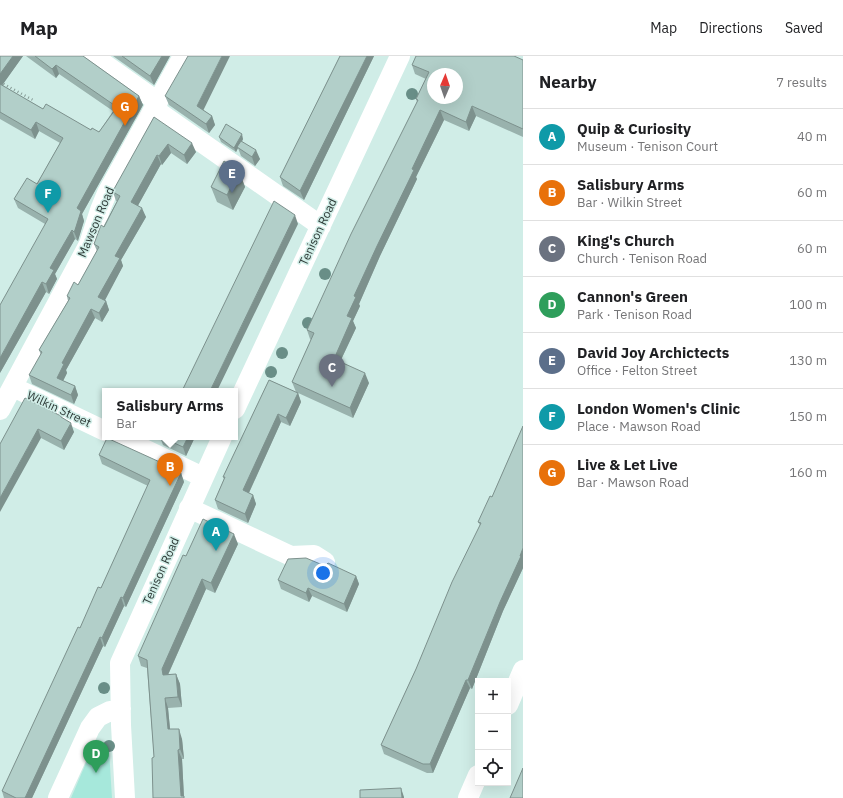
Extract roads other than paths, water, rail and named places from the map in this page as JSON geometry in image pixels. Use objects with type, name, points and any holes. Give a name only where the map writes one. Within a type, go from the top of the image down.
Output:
[{"type":"street","points":[[93,56],[156,106],[321,226]]},
{"type":"street","name":"Mawson Road","points":[[0,410],[89,244],[107,193],[156,106],[182,56]]},
{"type":"street","name":"Tenison Road","points":[[238,403],[400,56]]},
{"type":"street","name":"Wilkin Street","points":[[13,387],[102,430]]},
{"type":"street","points":[[125,440],[203,477]]},
{"type":"street","name":"Tenison Road","points":[[125,798],[120,663],[221,440]]},
{"type":"street","points":[[189,508],[291,556],[314,555],[325,562]]},
{"type":"street","points":[[511,698],[523,670]]},
{"type":"street","points":[[58,798],[90,728],[98,717],[110,711],[121,709]]},
{"type":"street","points":[[468,798],[475,782]]},
{"type":"place","name":"Live & Let Live","points":[[125,126]]},
{"type":"place","name":"David Joy Archictects","points":[[232,193]]},
{"type":"place","name":"London Women's Clinic","points":[[48,213]]},
{"type":"place","name":"King's Church","points":[[332,387]]},
{"type":"place","name":"Salisbury Arms","points":[[170,486]]},
{"type":"place","name":"Quip & Curiosity","points":[[216,551]]},
{"type":"place","name":"Cannon's Green","points":[[96,773]]}]
